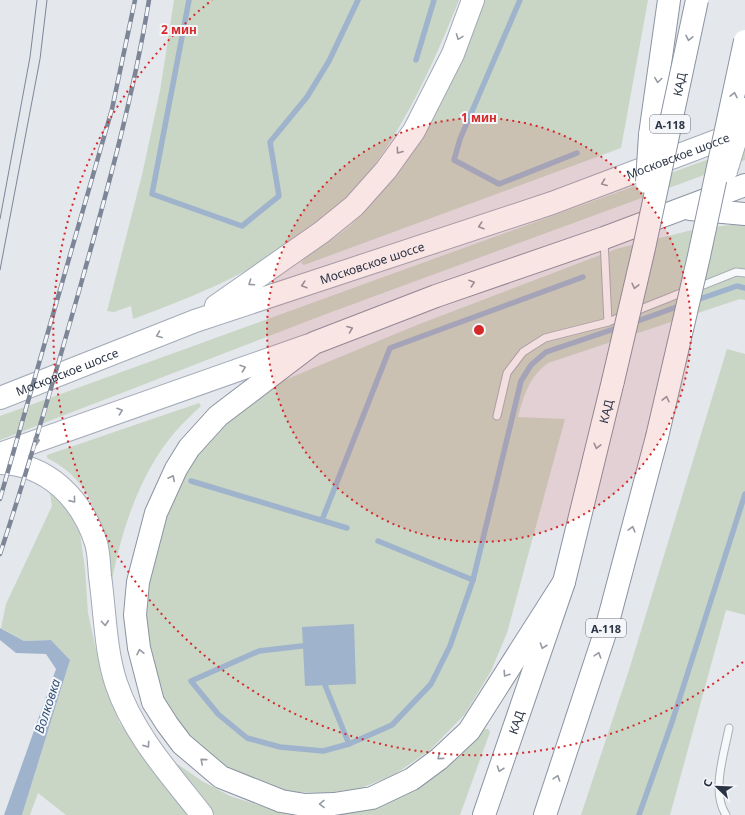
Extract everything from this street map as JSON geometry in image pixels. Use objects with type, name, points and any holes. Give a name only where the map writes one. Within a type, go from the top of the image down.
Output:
[{"type":"main road","points":[[195,321],[296,252],[354,206],[386,170],[414,132],[453,54],[473,0]]},
{"type":"main road","points":[[644,248],[650,135],[669,0]]},
{"type":"main road","name":"КАД","points":[[484,815],[564,582],[644,248],[697,0]]},
{"type":"main road","name":"А-118","points":[[545,815],[605,633],[657,437],[699,256],[745,41]]},
{"type":"main road","points":[[699,256],[745,109]]},
{"type":"main road","name":"Московское шоссе","points":[[0,398],[195,321],[552,203],[745,130]]},
{"type":"main road","points":[[0,454],[314,343],[436,296],[685,209],[745,185]]},
{"type":"main road","points":[[685,209],[745,214]]},
{"type":"main road","points":[[314,343],[218,416],[189,448],[176,469],[156,513],[138,582],[135,615],[139,648],[153,702],[182,744],[221,776],[281,801],[305,805],[334,804],[372,798],[412,779],[439,759],[469,731],[564,582]]},
{"type":"main road","points":[[0,463],[23,466],[44,474],[64,489],[77,503],[96,544],[106,634],[116,682],[125,706],[146,743],[202,815]]},
{"type":"lane","points":[[604,238],[608,322]]},
{"type":"lane","points":[[497,416],[507,373],[522,352],[545,338],[608,322],[736,272],[745,273]]},
{"type":"lane","points":[[726,815],[721,807],[718,790],[729,728]]},
{"type":"green space","points":[[174,0],[459,0],[431,66],[409,109],[385,150],[371,170],[353,190],[333,209],[302,234],[257,265],[205,291],[133,319],[131,306],[114,312],[107,311],[142,175],[160,91]]},
{"type":"green space","points":[[485,0],[648,0],[621,148],[304,265],[301,263],[304,259],[337,236],[355,221],[377,197],[416,145],[432,118],[461,60]]},
{"type":"green space","points":[[745,146],[745,160],[326,314],[0,440],[0,416]]},
{"type":"green space","points":[[730,225],[745,225],[745,300],[740,299],[548,363],[536,374],[528,387],[518,417],[565,419],[507,633],[491,671],[465,714],[430,750],[394,775],[361,788],[326,793],[294,792],[250,781],[215,763],[187,738],[165,706],[144,633],[150,564],[173,493],[203,443],[253,397],[285,380],[417,325],[616,249],[692,230]]},
{"type":"green space","points":[[727,349],[745,354],[745,615],[726,610],[670,815],[581,815],[629,670]]},
{"type":"green space","points":[[199,403],[201,406],[175,432],[162,450],[140,489],[123,533],[117,555],[109,599],[102,537],[90,500],[80,484],[66,470],[47,458],[47,455]]},
{"type":"green space","points":[[50,493],[69,512],[80,534],[85,569],[88,613],[101,673],[119,722],[190,815],[66,815],[38,793],[30,815],[22,815],[70,660],[51,640],[24,641],[1,628],[6,604],[52,506]]},
{"type":"green space","points":[[483,729],[488,729],[490,732],[460,815],[215,815],[170,759],[202,781],[230,796],[268,808],[296,810],[397,798],[420,787]]},
{"type":"water","points":[[354,624],[356,684],[305,686],[302,627]]},
{"type":"water","name":"Волковка","points":[[0,628],[24,641],[51,640],[70,660],[22,815],[4,815],[56,669],[46,654],[16,653],[0,640]]},
{"type":"waterway","points":[[189,0],[152,194],[242,226],[279,196],[270,142],[307,97],[329,61],[358,0]]},
{"type":"waterway","points":[[416,60],[434,0]]},
{"type":"waterway","points":[[520,0],[460,139],[454,160],[499,184],[577,153]]},
{"type":"waterway","points":[[322,520],[390,348],[583,277]]},
{"type":"waterway","points":[[694,301],[737,286],[745,288]]},
{"type":"waterway","points":[[632,323],[682,305]]},
{"type":"waterway","points":[[310,645],[259,651],[191,681],[218,714],[247,738],[280,747],[323,751],[349,744],[392,725],[431,684],[450,646],[473,580],[521,381],[531,365],[546,352],[620,327]]},
{"type":"waterway","points":[[191,481],[347,528]]},
{"type":"waterway","points":[[639,815],[672,722],[745,494]]},
{"type":"waterway","points":[[378,541],[473,580]]},
{"type":"waterway","points":[[324,678],[325,685],[349,744]]},
{"type":"tram line","points":[[0,219],[30,57],[37,0]]},
{"type":"tram line","points":[[0,270],[40,59],[47,0]]},
{"type":"railway","points":[[0,499],[112,109],[135,0]]},
{"type":"railway","points":[[0,554],[51,390],[109,183],[135,74],[149,0]]}]
